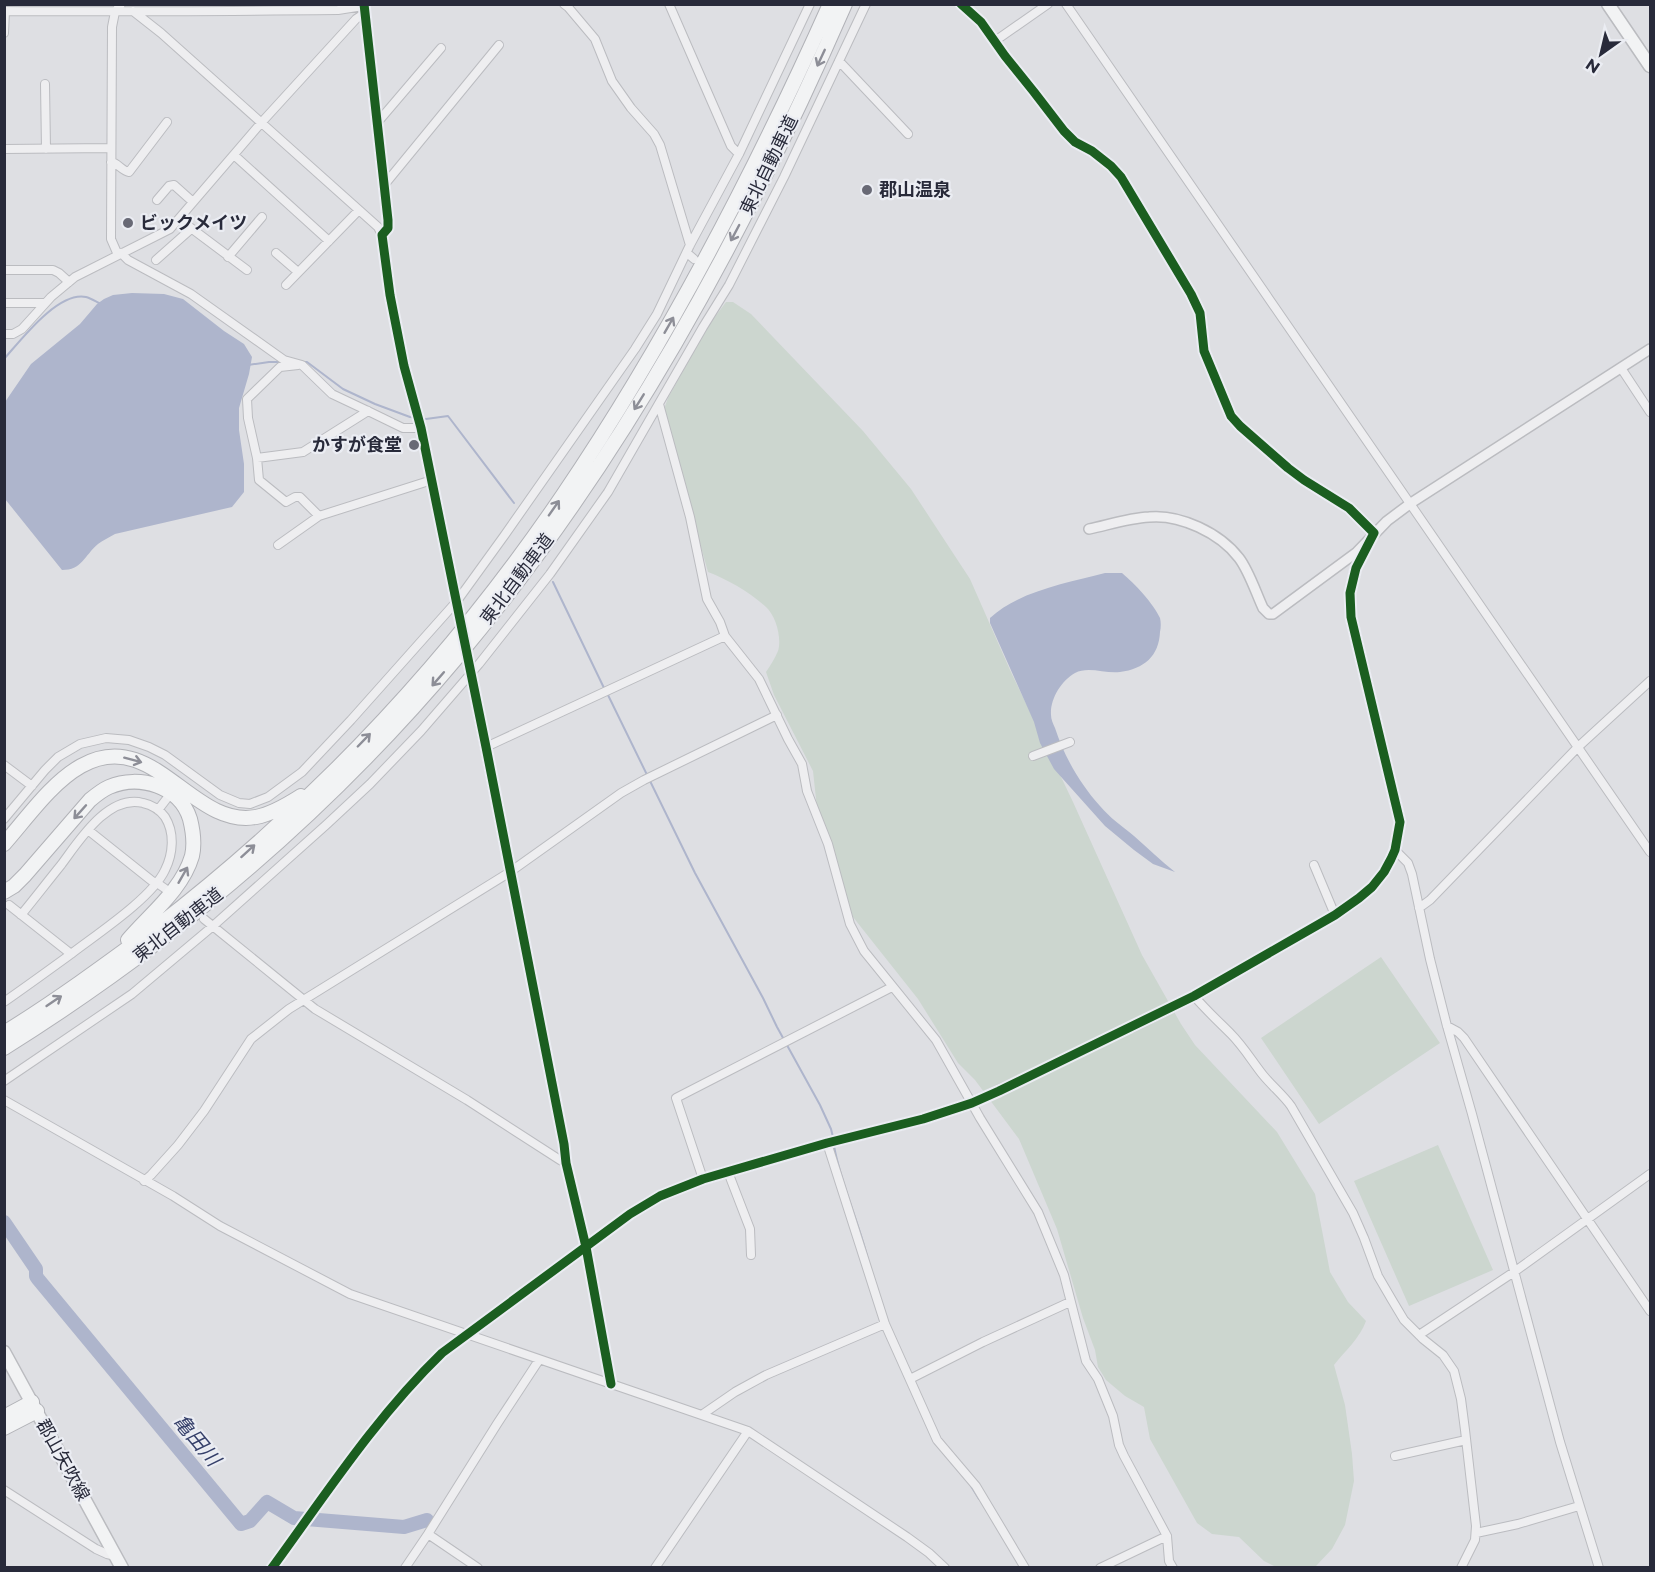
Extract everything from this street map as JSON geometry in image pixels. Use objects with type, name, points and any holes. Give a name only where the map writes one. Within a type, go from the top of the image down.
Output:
[{"type":"highway","name":"東北自動車道","points":[[4,1033],[104,966],[207,886],[273,829],[323,782],[393,710],[450,644],[523,552],[563,495],[632,387],[698,274],[767,141],[831,4]]},
{"type":"highway","name":"東北自動車道","points":[[4,1048],[61,1012],[149,949],[216,896],[282,839],[333,791],[394,728],[459,655],[534,560],[594,474],[680,334],[779,148],[845,4]]},
{"type":"highway","points":[[4,844],[67,776],[80,767],[102,758],[138,761],[156,770],[213,809],[239,818],[269,813],[323,782]]},
{"type":"highway","points":[[7,898],[14,886],[84,808],[111,786],[136,781],[149,783],[160,786],[176,797],[188,814],[192,827],[193,853],[188,867],[182,879],[159,907],[104,966]]},
{"type":"highway","points":[[4,1417],[34,1407]]},
{"type":"highway","points":[[4,1428],[34,1407]]},
{"type":"main road","points":[[1608,4],[1650,66]]},
{"type":"main road","name":"郡山矢吹線","points":[[4,1352],[119,1562]]},
{"type":"street","points":[[121,4],[115,12],[112,27],[111,148],[111,239],[119,254],[191,294],[285,360],[302,365],[332,394],[403,428],[421,428]]},
{"type":"street","points":[[564,4],[595,39],[612,81],[660,145],[689,249],[694,259]]},
{"type":"street","points":[[669,4],[731,146],[739,154]]},
{"type":"street","points":[[4,819],[58,757],[80,744],[106,738],[129,740],[149,747],[165,755],[220,795],[240,803],[250,804],[268,797],[302,772],[457,600],[635,349],[657,314],[739,154],[810,4]]},
{"type":"street","points":[[4,1081],[132,994],[213,926],[363,791],[421,731],[470,674],[550,574],[608,492],[729,285],[784,177],[866,4]]},
{"type":"street","points":[[962,4],[981,22],[1064,131],[1075,142],[1092,151],[1111,166],[1121,177],[1200,313],[1204,351],[1231,416],[1288,468],[1349,508],[1374,533]]},
{"type":"street","points":[[995,41],[1048,4]]},
{"type":"street","points":[[1066,4],[1650,852]]},
{"type":"street","points":[[4,33],[5,11],[115,12],[364,8]]},
{"type":"street","points":[[4,334],[13,334],[21,329],[45,303],[75,277],[167,231],[364,8]]},
{"type":"street","points":[[364,8],[388,220],[388,228],[382,235]]},
{"type":"street","points":[[133,11],[161,33],[378,227],[382,235],[390,295],[404,366],[421,428],[459,614]]},
{"type":"street","points":[[385,184],[499,45]]},
{"type":"street","points":[[377,123],[441,48]]},
{"type":"street","points":[[839,61],[908,134]]},
{"type":"street","points":[[45,84],[46,148]]},
{"type":"street","points":[[111,162],[129,172],[167,122]]},
{"type":"street","points":[[4,149],[111,148]]},
{"type":"street","points":[[234,155],[329,241]]},
{"type":"street","points":[[157,200],[169,186],[174,185],[193,202]]},
{"type":"street","points":[[286,285],[359,210]]},
{"type":"street","points":[[228,257],[262,217]]},
{"type":"street","points":[[179,219],[247,270]]},
{"type":"street","points":[[156,260],[191,229]]},
{"type":"street","points":[[276,253],[298,272]]},
{"type":"street","points":[[4,270],[53,270],[69,282]]},
{"type":"street","points":[[720,279],[729,285]]},
{"type":"street","points":[[4,303],[45,303]]},
{"type":"street","points":[[1089,530],[1148,517],[1167,517],[1196,525],[1231,549],[1240,560],[1263,608],[1269,614],[1273,614],[1357,552],[1387,521],[1411,504],[1650,350]]},
{"type":"street","points":[[302,365],[280,368],[247,399],[248,418],[257,458],[259,480],[286,502],[300,497],[319,516]]},
{"type":"street","points":[[1621,368],[1650,412]]},
{"type":"street","points":[[659,404],[690,518],[707,598],[725,636],[759,679],[802,764],[807,791],[828,844],[850,924],[864,951],[936,1040],[980,1118],[1038,1212],[1064,1275],[1086,1361],[1098,1379],[1113,1416],[1119,1445],[1167,1536],[1169,1561],[1173,1568]]},
{"type":"street","points":[[257,458],[303,452],[368,411]]},
{"type":"street","points":[[278,545],[319,516],[432,480]]},
{"type":"street","points":[[1132,1028],[1194,996],[1335,915],[1372,887],[1384,872],[1395,850],[1400,822],[1351,617],[1350,592],[1356,568],[1374,533]]},
{"type":"street","points":[[486,747],[725,636]]},
{"type":"street","points":[[467,658],[566,1163],[586,1247],[611,1384]]},
{"type":"street","points":[[1419,908],[1430,900],[1578,747],[1650,681]]},
{"type":"street","points":[[144,1181],[178,1145],[204,1111],[251,1039],[289,1009],[510,872],[629,789],[777,715]]},
{"type":"street","points":[[1033,756],[1070,742]]},
{"type":"street","points":[[4,765],[32,786]]},
{"type":"street","points":[[182,779],[187,771]]},
{"type":"street","points":[[158,810],[168,797]]},
{"type":"street","points":[[4,1002],[122,915],[157,882],[165,870],[172,849],[169,825],[158,810],[136,801],[126,801],[109,810],[88,830],[21,915]]},
{"type":"street","points":[[88,830],[167,890]]},
{"type":"street","points":[[1395,850],[1406,860],[1409,867],[1447,1026],[1579,1506],[1599,1568]]},
{"type":"street","points":[[1314,865],[1335,915]]},
{"type":"street","points":[[7,898],[21,915],[70,954]]},
{"type":"street","points":[[204,920],[315,1009],[467,1100],[566,1163]]},
{"type":"street","points":[[703,1179],[676,1098],[892,987]]},
{"type":"street","points":[[1194,996],[1237,1041],[1291,1106],[1353,1213],[1378,1276],[1404,1320],[1443,1355],[1454,1371],[1461,1399],[1476,1533],[1475,1540],[1461,1568]]},
{"type":"street","points":[[1447,1026],[1464,1038],[1650,1311]]},
{"type":"street","points":[[272,1568],[399,1396],[441,1353],[630,1214],[660,1196],[703,1179],[827,1143],[923,1119],[972,1103],[1018,1081]]},
{"type":"street","points":[[4,1100],[220,1226],[350,1294],[748,1431],[907,1537],[930,1553],[945,1568]]},
{"type":"street","points":[[827,1143],[885,1324],[937,1440],[976,1486],[1025,1568]]},
{"type":"street","points":[[728,1172],[750,1229],[751,1255]]},
{"type":"street","points":[[1419,1335],[1514,1272],[1650,1174]]},
{"type":"street","points":[[910,1379],[1070,1302]]},
{"type":"street","points":[[703,1414],[735,1392],[766,1375],[885,1324]]},
{"type":"street","points":[[405,1568],[539,1360]]},
{"type":"street","points":[[655,1568],[748,1431]]},
{"type":"street","points":[[1395,1456],[1466,1440]]},
{"type":"street","points":[[4,1490],[119,1562]]},
{"type":"street","points":[[1476,1533],[1518,1524],[1579,1506]]},
{"type":"street","points":[[428,1534],[478,1568]]},
{"type":"street","points":[[1100,1568],[1167,1536]]},
{"type":"shaded area","points":[[726,302],[733,302],[751,314],[863,431],[911,489],[970,579],[1142,955],[1181,1024],[1195,1045],[1277,1132],[1315,1194],[1330,1272],[1348,1302],[1366,1321],[1356,1339],[1334,1365],[1345,1405],[1354,1481],[1345,1525],[1332,1549],[1313,1568],[1276,1567],[1264,1561],[1239,1537],[1212,1534],[1197,1523],[1150,1439],[1144,1407],[1125,1396],[1106,1380],[1098,1367],[1095,1350],[1083,1318],[1057,1229],[1019,1139],[975,1080],[958,1063],[918,999],[853,917],[817,808],[813,771],[774,695],[766,672],[779,646],[779,634],[775,621],[770,611],[753,597],[731,582],[708,572],[664,409],[708,326]]},
{"type":"shaded area","points":[[1381,957],[1440,1043],[1319,1124],[1261,1038]]},
{"type":"shaded area","points":[[1438,1145],[1493,1270],[1409,1306],[1354,1181]]},
{"type":"water","points":[[164,294],[183,299],[244,344],[252,357],[239,408],[244,492],[232,507],[115,534],[98,544],[74,568],[62,570],[5,499],[5,402],[31,364],[80,324],[97,304],[113,295]]},
{"type":"water","points":[[1105,573],[1122,573],[1153,606],[1161,621],[1157,648],[1149,660],[1136,668],[1115,672],[1086,670],[1075,673],[1057,691],[1052,703],[1051,718],[1068,759],[1079,779],[1093,797],[1112,818],[1175,872],[1153,864],[1105,826],[1054,769],[1040,743],[1034,722],[990,623],[990,618],[1015,601],[1060,585]]},
{"type":"waterway","points":[[4,359],[30,329],[64,301],[75,297],[86,297],[99,303]]},
{"type":"waterway","points":[[248,365],[281,362]]},
{"type":"waterway","points":[[302,362],[307,362],[343,389],[410,417],[426,419],[448,416],[514,503]]},
{"type":"waterway","points":[[553,582],[604,688]]},
{"type":"waterway","points":[[607,693],[695,873],[820,1105],[833,1137]]},
{"type":"waterway","points":[[834,1146],[841,1176],[869,1264]]},
{"type":"waterway","name":"亀田川","points":[[4,1222],[36,1269],[38,1279],[241,1524],[250,1521],[267,1502],[294,1518],[404,1527],[427,1520]]},
{"type":"waterway","points":[[971,1486],[979,1499]]},
{"type":"tunnel","points":[[1019,1081],[1132,1027]]},
{"type":"cycle path","points":[[364,4],[388,220],[388,228],[382,235],[390,295],[404,366],[421,428],[486,747],[566,1163],[586,1247],[611,1384]]},
{"type":"cycle path","points":[[272,1568],[373,1430],[442,1353],[630,1214],[660,1196],[703,1179],[827,1143],[923,1119],[972,1103],[999,1091],[1194,996],[1335,915],[1372,887],[1384,872],[1395,850],[1400,822],[1351,617],[1350,593],[1356,568],[1374,533],[1349,508],[1288,468],[1231,416],[1204,351],[1200,313],[1121,177],[1111,166],[1092,151],[1075,142],[1064,131],[981,22],[961,4]]},
{"type":"place","name":"郡山温泉","points":[[867,190]]},
{"type":"place","name":"ビックメイツ","points":[[128,223]]},
{"type":"place","name":"かすが食堂","points":[[414,445]]}]
